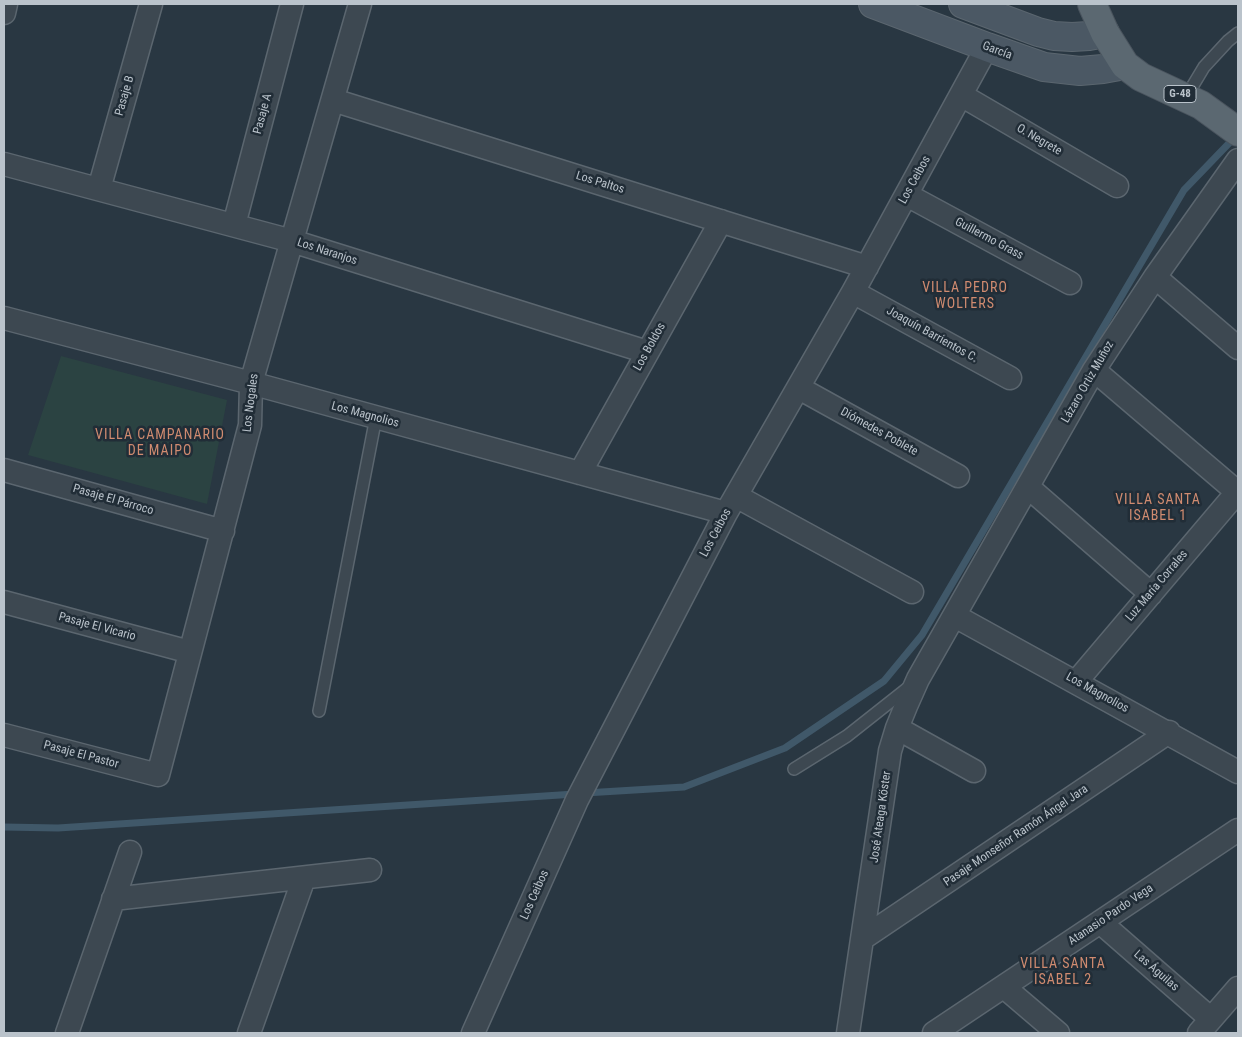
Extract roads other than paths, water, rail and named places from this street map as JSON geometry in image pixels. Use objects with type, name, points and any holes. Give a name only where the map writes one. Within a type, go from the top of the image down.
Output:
[{"type":"main road","name":"G-48","points":[[1092,4],[1105,33],[1126,65],[1141,77],[1186,97],[1216,114],[1235,130]]},
{"type":"street","points":[[4,13],[6,4]]},
{"type":"street","name":"Pasaje B","points":[[99,189],[151,4]]},
{"type":"street","name":"Pasaje A","points":[[234,225],[292,4]]},
{"type":"street","name":"Los Nogales","points":[[158,775],[250,426],[251,384],[360,4]]},
{"type":"street","name":"García","points":[[873,4],[1036,64],[1062,70],[1080,71],[1126,65]]},
{"type":"street","points":[[963,4],[1038,32],[1054,36],[1089,36],[1105,33]]},
{"type":"street","name":"Los Ceibos","points":[[473,1033],[581,792],[731,504],[853,292],[987,47]]},
{"type":"street","name":"O. Negrete","points":[[961,95],[1117,186]]},
{"type":"street","name":"Los Paltos","points":[[333,100],[867,267]]},
{"type":"street","name":"Lázaro Ortiz Muñoz","points":[[955,616],[1094,370],[1155,277],[1238,160]]},
{"type":"street","name":"Los Naranjos","points":[[4,164],[292,240],[647,352]]},
{"type":"street","name":"Guillermo Grass","points":[[907,195],[1070,283]]},
{"type":"street","name":"Los Boldos","points":[[580,474],[721,221]]},
{"type":"street","points":[[1155,277],[1238,348]]},
{"type":"street","name":"Joaquín Barrientos C.","points":[[853,292],[1010,378]]},
{"type":"street","name":"Los Magnolios","points":[[4,318],[376,417],[580,474],[731,504],[912,592]]},
{"type":"street","points":[[1094,370],[1238,492]]},
{"type":"street","name":"Diómedes Poblete","points":[[799,388],[958,476]]},
{"type":"street","name":"Pasaje El Párroco","points":[[4,470],[223,531]]},
{"type":"street","points":[[1028,487],[1151,594]]},
{"type":"street","name":"Luz María Corrales","points":[[1076,682],[1238,492]]},
{"type":"street","name":"Pasaje El Vicario","points":[[4,602],[190,652]]},
{"type":"street","name":"Los Magnolios","points":[[955,616],[1169,732],[1238,772]]},
{"type":"street","name":"José Ateaga Köster","points":[[848,1033],[890,752],[896,728],[918,679],[955,616]]},
{"type":"street","points":[[896,728],[974,771]]},
{"type":"street","name":"Pasaje Monseñor Ramón Ángel Jara","points":[[862,939],[1169,732]]},
{"type":"street","name":"Pasaje El Pastor","points":[[4,735],[158,775]]},
{"type":"street","name":"Atanasio Pardo Vega","points":[[934,1033],[1238,830]]},
{"type":"street","points":[[67,1033],[130,852]]},
{"type":"street","points":[[113,900],[370,870]]},
{"type":"street","points":[[249,1033],[304,878]]},
{"type":"street","name":"Las Águilas","points":[[1100,922],[1205,1026]]},
{"type":"street","points":[[1004,987],[1058,1033]]},
{"type":"street","points":[[1205,1026],[1238,988]]},
{"type":"lane","points":[[1186,97],[1204,67],[1238,33]]},
{"type":"lane","points":[[319,711],[376,417]]},
{"type":"lane","points":[[794,769],[854,731],[896,699],[918,679]]},
{"type":"waterway","points":[[585,793],[684,787],[785,748],[884,681],[922,635],[1184,190],[1235,137]]},
{"type":"waterway","points":[[4,827],[58,828],[575,794]]},
{"type":"district","name":"VILLA PEDRO WOLTERS","points":[[965,296]]},
{"type":"district","name":"VILLA CAMPANARIO DE MAIPO","points":[[160,444]]},
{"type":"district","name":"VILLA SANTA ISABEL 1","points":[[1158,508]]},
{"type":"district","name":"VILLA SANTA ISABEL 2","points":[[1063,972]]}]
